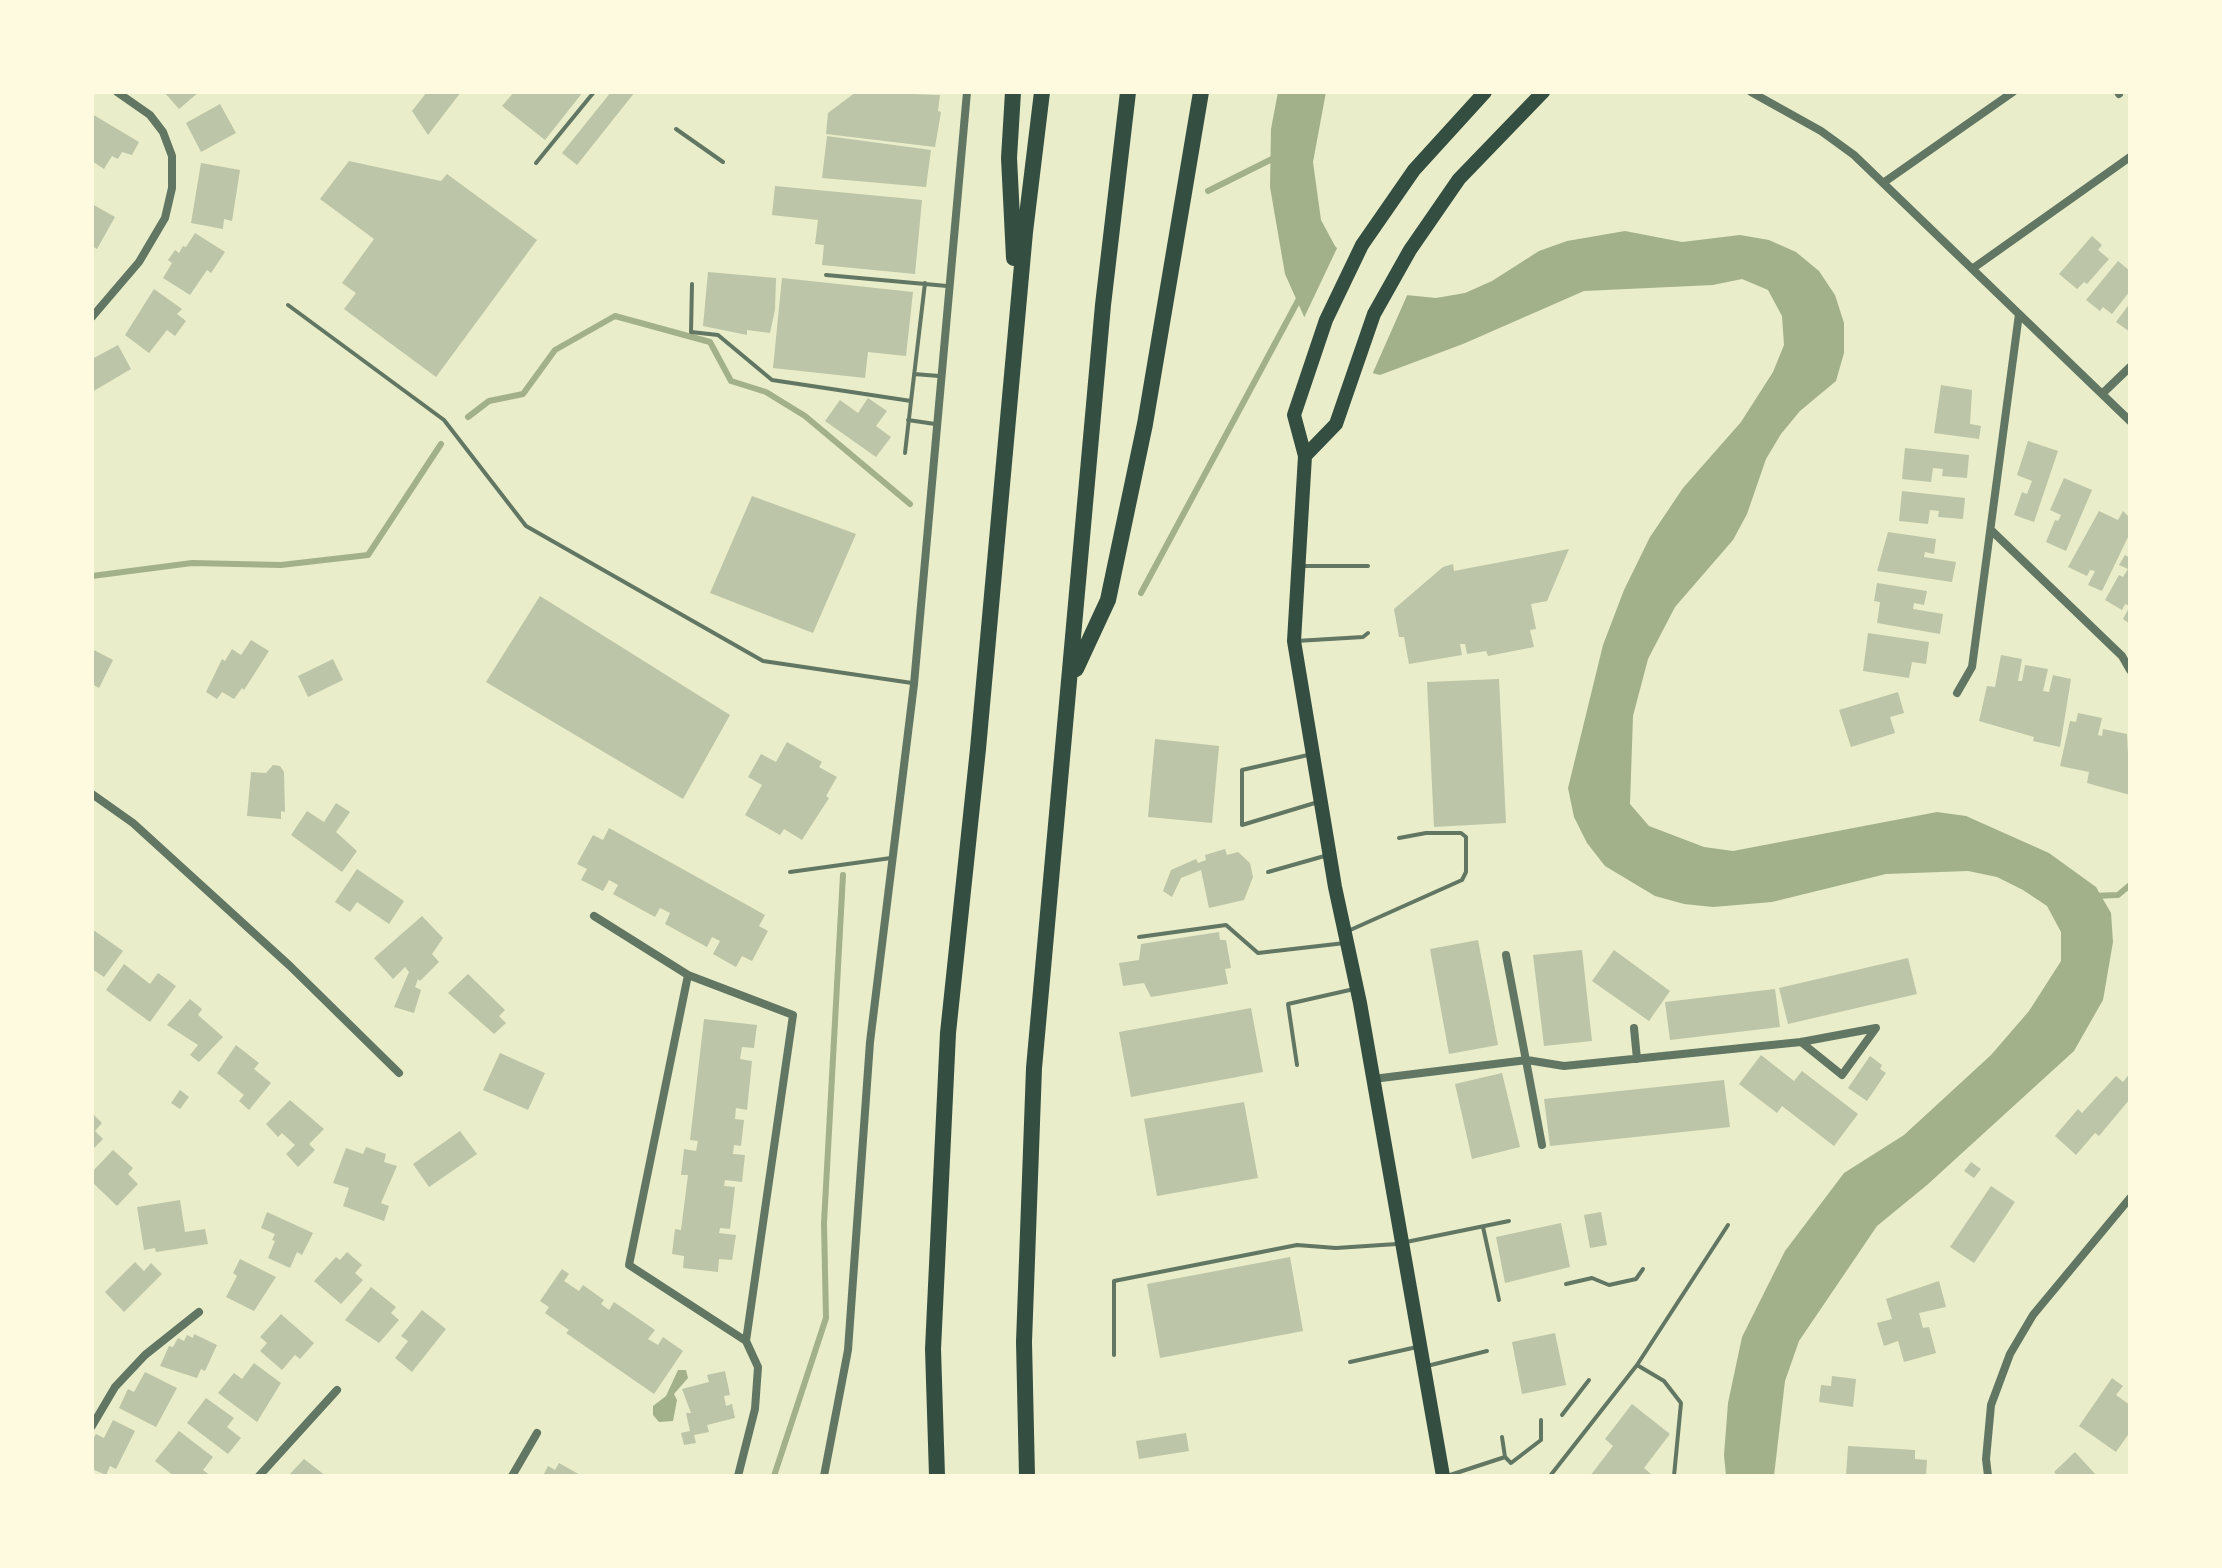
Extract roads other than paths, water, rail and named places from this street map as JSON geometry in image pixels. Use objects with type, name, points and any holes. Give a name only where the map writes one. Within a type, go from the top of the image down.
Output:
[{"type":"highway","points":[[1013,92],[1009,158],[1017,312]]},
{"type":"highway","points":[[937,1476],[933,1349],[948,1033],[978,749],[1017,312],[1042,92]]},
{"type":"highway","points":[[1027,1476],[1024,1342],[1027,1193],[1034,1068],[1103,305],[1128,92]]},
{"type":"highway","points":[[1070,682],[1108,600],[1145,424],[1201,92]]},
{"type":"main road","points":[[1445,1476],[1330,855],[1294,641],[1305,456],[1294,415],[1326,320],[1356,258],[1414,170],[1485,92]]},
{"type":"main road","points":[[1305,456],[1336,424],[1374,314],[1447,194],[1543,92]]},
{"type":"street","points":[[92,317],[139,262],[165,218],[172,188],[172,156],[163,132],[150,115],[117,92]]},
{"type":"street","points":[[824,1476],[848,1350],[870,1042],[914,684],[967,92]]},
{"type":"street","points":[[1751,92],[1821,131],[1883,183],[2130,421]]},
{"type":"street","points":[[1883,183],[2008,93]]},
{"type":"street","points":[[1972,269],[2130,157]]},
{"type":"street","points":[[1957,693],[1972,667],[2019,314]]},
{"type":"street","points":[[2102,394],[2130,367]]},
{"type":"street","points":[[1992,531],[2122,656],[2130,670]]},
{"type":"street","points":[[92,794],[133,823],[290,966],[399,1073]]},
{"type":"street","points":[[594,916],[688,975],[793,1015],[746,1341]]},
{"type":"street","points":[[1506,955],[1542,1145]]},
{"type":"street","points":[[688,975],[629,1265],[746,1341],[758,1367],[755,1409],[738,1476]]},
{"type":"street","points":[[1634,1028],[1637,1059]]},
{"type":"street","points":[[1373,1079],[1527,1060],[1564,1066],[1637,1059],[1801,1042],[1876,1028],[1842,1075],[1801,1042]]},
{"type":"street","points":[[1988,1476],[1986,1459],[1991,1405],[2010,1354],[2033,1315],[2130,1198]]},
{"type":"street","points":[[92,1426],[115,1387],[145,1355],[199,1312]]},
{"type":"street","points":[[259,1476],[337,1390]]},
{"type":"street","points":[[512,1476],[537,1433]]},
{"type":"lane","points":[[536,163],[594,92]]},
{"type":"lane","points":[[676,129],[723,162]]},
{"type":"lane","points":[[826,275],[950,286]]},
{"type":"lane","points":[[905,453],[925,283]]},
{"type":"lane","points":[[692,284],[691,332],[718,335],[772,380],[911,401]]},
{"type":"lane","points":[[288,305],[444,420],[526,526],[763,661],[914,684]]},
{"type":"lane","points":[[914,374],[942,376]]},
{"type":"lane","points":[[908,420],[937,424]]},
{"type":"lane","points":[[1298,566],[1368,566]]},
{"type":"lane","points":[[1294,641],[1363,637],[1368,633]]},
{"type":"lane","points":[[1312,754],[1242,770],[1242,825],[1321,802]]},
{"type":"lane","points":[[1139,937],[1226,925],[1258,953],[1346,938],[1462,880],[1466,872],[1466,837],[1461,833],[1426,833],[1399,838]]},
{"type":"lane","points":[[1268,872],[1330,855]]},
{"type":"lane","points":[[790,872],[893,858]]},
{"type":"lane","points":[[1297,1065],[1288,1004],[1357,988]]},
{"type":"lane","points":[[1114,1355],[1114,1281],[1297,1245],[1336,1248],[1401,1243],[1509,1221]]},
{"type":"lane","points":[[1550,1476],[1637,1365],[1728,1225]]},
{"type":"lane","points":[[1483,1227],[1499,1300]]},
{"type":"lane","points":[[1566,1284],[1592,1278],[1609,1285],[1636,1279],[1643,1269]]},
{"type":"lane","points":[[1350,1362],[1419,1346]]},
{"type":"lane","points":[[1423,1367],[1487,1351]]},
{"type":"lane","points":[[1637,1365],[1664,1381],[1681,1403],[1674,1476]]},
{"type":"lane","points":[[1562,1415],[1589,1380]]},
{"type":"lane","points":[[1502,1437],[1505,1457],[1511,1463],[1541,1440],[1541,1420]]},
{"type":"lane","points":[[1445,1476],[1505,1457]]},
{"type":"waterway","points":[[1208,191],[1276,157]]},
{"type":"waterway","points":[[1141,593],[1300,297]]},
{"type":"waterway","points":[[468,417],[489,401],[523,394],[555,350],[615,316],[710,342],[731,381],[766,392],[805,416],[910,504]]},
{"type":"waterway","points":[[92,576],[192,563],[281,565],[368,555],[441,444]]},
{"type":"waterway","points":[[774,1476],[826,1318],[824,1223],[843,875]]},
{"type":"waterway","points":[[2093,896],[2118,895],[2130,885]]}]
